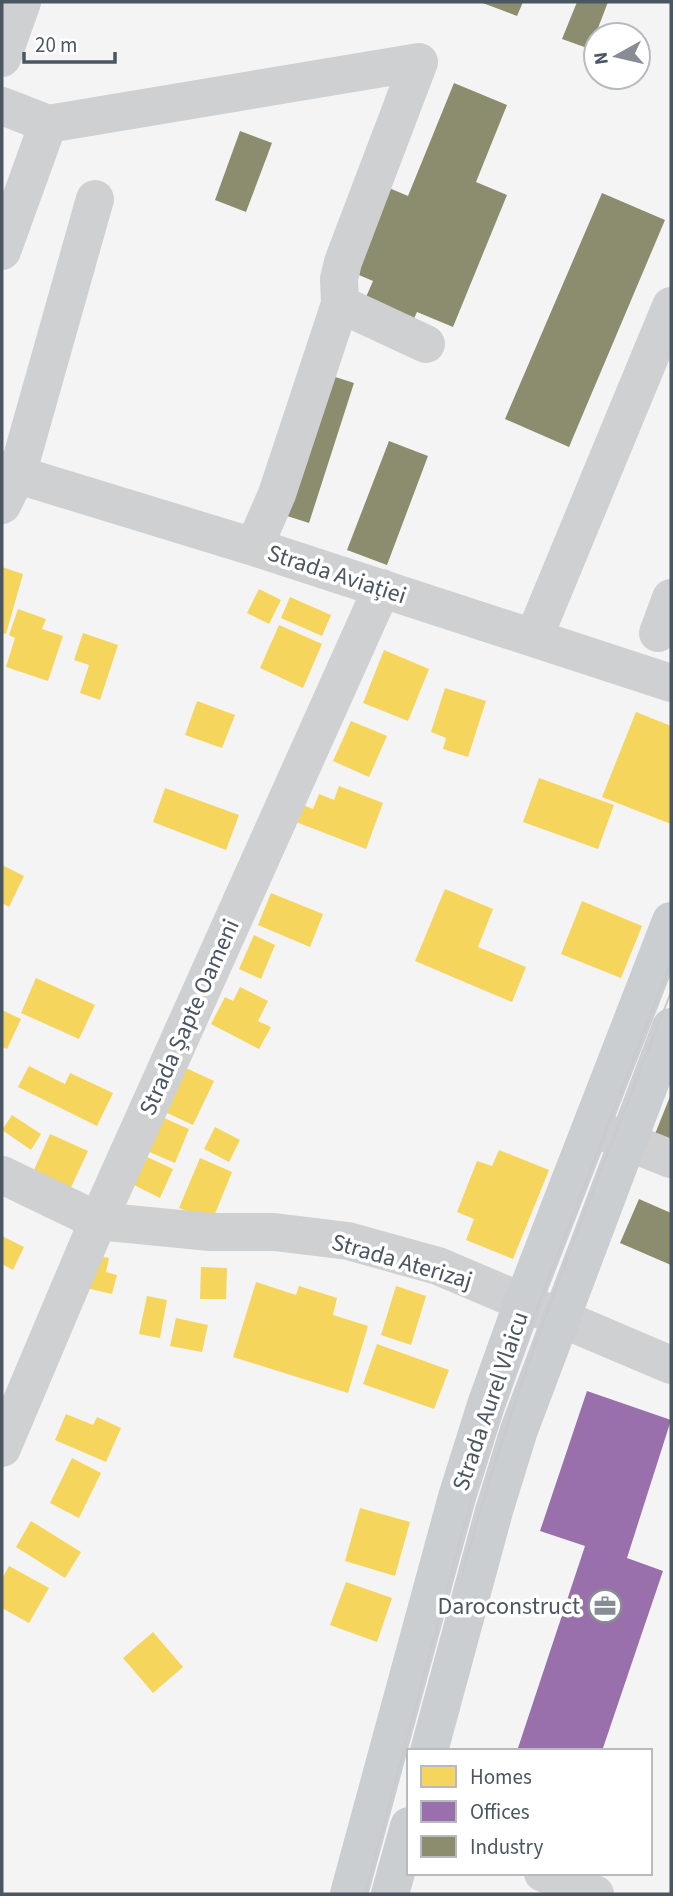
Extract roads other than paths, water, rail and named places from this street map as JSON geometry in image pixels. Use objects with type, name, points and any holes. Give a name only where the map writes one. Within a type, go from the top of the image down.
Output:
[{"type":"main road","name":"Strada Aurel Vlaicu","points":[[349,1894],[457,1497],[486,1405],[590,1127],[660,981],[671,921]]},
{"type":"main road","name":"Strada Aurel Vlaicu","points":[[430,1749],[494,1511],[519,1430],[671,1027]]},
{"type":"main road","points":[[390,1894],[407,1831]]},
{"type":"street","points":[[2,58],[22,2]]},
{"type":"street","points":[[2,106],[48,124],[419,62],[343,262],[339,279],[340,304],[277,494],[254,547]]},
{"type":"street","points":[[2,251],[48,124]]},
{"type":"street","points":[[7,483],[96,198]]},
{"type":"street","points":[[340,304],[426,344]]},
{"type":"street","points":[[534,637],[671,306]]},
{"type":"street","name":"Strada Aviației","points":[[7,483],[254,547],[671,683]]},
{"type":"street","name":"Strada Șapte Oameni","points":[[2,1448],[98,1221],[382,588]]},
{"type":"street","points":[[590,1127],[671,1159]]},
{"type":"street","name":"Strada Aterizaj","points":[[2,1175],[98,1221],[210,1232],[274,1232],[348,1241],[438,1266],[671,1365]]},
{"type":"street","points":[[373,1812],[407,1823]]},
{"type":"street","points":[[548,1875],[595,1894]]},
{"type":"tram line","points":[[365,1894],[470,1504],[499,1414],[537,1308],[671,962]]},
{"type":"tram line","points":[[462,1575],[483,1501],[532,1354],[671,992]]},
{"type":"place","name":"Daroconstruct","points":[[605,1606]]}]
